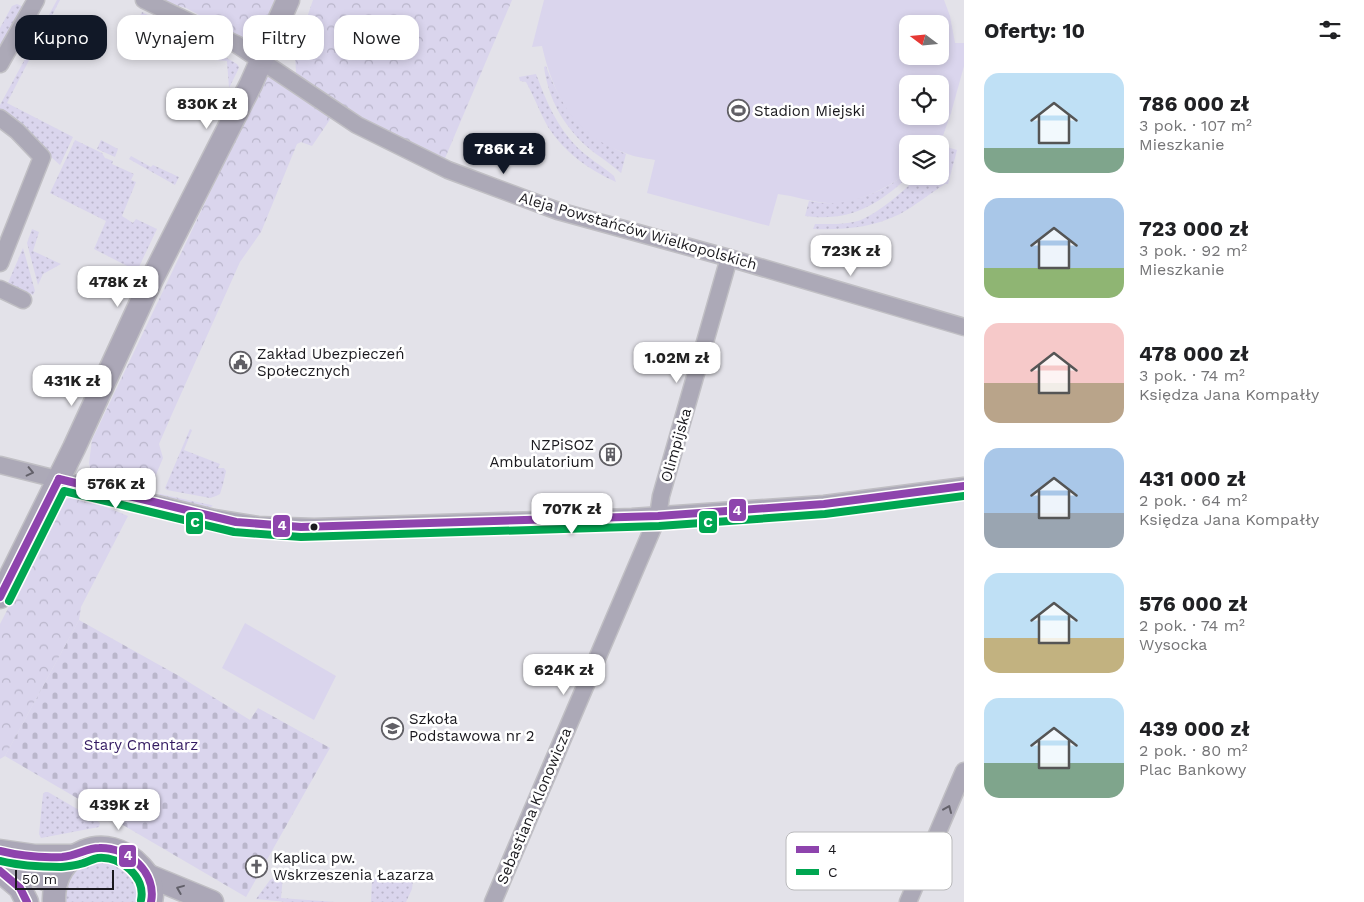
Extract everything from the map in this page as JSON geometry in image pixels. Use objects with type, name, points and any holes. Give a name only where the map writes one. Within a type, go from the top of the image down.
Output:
[{"type":"street","points":[[0,64],[36,0]]},
{"type":"street","name":"Aleja Powstańców Wielkopolskich","points":[[144,0],[236,44],[357,125],[448,170],[558,211],[729,258],[964,327]]},
{"type":"street","points":[[0,597],[59,479],[150,283],[261,61],[288,0]]},
{"type":"street","points":[[0,118],[17,131],[42,157],[0,263]]},
{"type":"street","name":"Olimpijska","points":[[658,516],[661,496],[729,258]]},
{"type":"street","points":[[0,289],[23,300]]},
{"type":"street","points":[[0,465],[220,519],[275,526],[398,525],[658,516],[824,504],[964,486]]},
{"type":"street","name":"Sebastiana Klonowicza","points":[[496,895],[658,516]]},
{"type":"street","points":[[938,832],[964,771]]},
{"type":"street","points":[[0,861],[55,892],[61,870],[75,856],[92,848],[112,849],[130,857],[149,876],[212,902]]},
{"type":"street","points":[[0,851],[34,856],[75,856]]},
{"type":"street","points":[[0,871],[20,888],[27,902]]},
{"type":"street","points":[[149,876],[152,887],[151,902]]},
{"type":"street","points":[[908,902],[913,890]]},
{"type":"green space","points":[[57,0],[60,0],[52,15],[49,15]]},
{"type":"green space","points":[[157,0],[279,0],[272,15],[243,15],[243,38],[233,33],[233,15],[199,15],[186,8]]},
{"type":"green space","points":[[313,0],[512,0],[443,163],[359,119],[296,73],[295,60],[324,60],[324,15],[308,15]]},
{"type":"green space","name":"Stadion Miejski","points":[[544,0],[944,0],[950,16],[955,43],[964,43],[964,66],[949,119],[949,75],[899,75],[899,125],[947,125],[943,135],[899,135],[899,179],[892,184],[848,202],[828,203],[778,194],[769,226],[647,193],[655,160],[632,156],[608,146],[592,136],[580,125],[560,97],[542,46],[532,47]]},
{"type":"green space","points":[[17,4],[26,8],[22,15],[15,15],[15,25],[0,49],[0,28],[12,6]]},
{"type":"green space","points":[[24,60],[29,60],[7,103],[73,137],[60,165],[0,111],[0,105]]},
{"type":"green space","points":[[216,60],[230,60],[239,67],[229,88],[227,61]]},
{"type":"green space","points":[[546,66],[567,108],[586,130],[611,147],[626,154],[621,173],[596,154],[568,126],[550,93],[544,67]]},
{"type":"green space","points":[[536,74],[548,104],[564,131],[581,151],[614,176],[616,182],[596,172],[578,159],[554,136],[545,122],[526,82],[520,81],[519,77]]},
{"type":"green space","points":[[266,75],[331,118],[312,146],[301,142],[297,144],[261,232],[240,262],[159,444],[163,458],[150,489],[99,476],[91,471],[89,463],[92,440]]},
{"type":"green space","points":[[75,140],[102,153],[105,158],[113,161],[112,164],[134,174],[131,180],[136,182],[122,216],[133,223],[136,219],[157,229],[137,271],[94,249],[106,221],[50,193]]},
{"type":"green space","points":[[101,140],[118,149],[115,157],[97,149]]},
{"type":"green space","points":[[949,148],[957,150],[949,180]]},
{"type":"green space","points":[[131,156],[151,167],[153,165],[179,177],[175,185],[129,159]]},
{"type":"green space","points":[[899,178],[899,185],[897,187],[862,210],[835,216],[805,216],[809,201],[830,203],[853,200],[873,194]]},
{"type":"green space","points":[[909,185],[944,185],[911,208],[889,219],[868,225],[846,228],[813,229],[815,224],[842,224],[865,218],[890,202]]},
{"type":"green space","points":[[32,229],[39,232],[33,251],[61,264],[43,274],[38,285],[27,243]]},
{"type":"green space","points":[[23,248],[35,291],[33,295],[8,283]]},
{"type":"green space","points":[[190,429],[192,430],[184,450],[220,464],[218,468],[224,468],[226,471],[220,494],[216,496],[210,498],[167,490],[165,488]]},
{"type":"green space","points":[[160,494],[213,506],[208,508],[159,497]]},
{"type":"green space","points":[[81,497],[128,516],[81,607],[79,620],[5,756],[0,759],[0,624],[63,501]]},
{"type":"green space","name":"Stary Cmentarz","points":[[79,620],[179,676],[250,720],[258,708],[330,748],[246,897],[5,756]]},
{"type":"green space","points":[[245,623],[336,676],[314,720],[222,668]]},
{"type":"green space","points":[[45,792],[96,820],[100,823],[99,827],[41,838],[39,834],[43,794]]},
{"type":"green space","points":[[104,858],[121,863],[143,882],[145,902],[64,902],[66,883],[74,871],[86,863]]},
{"type":"green space","points":[[279,874],[283,876],[281,898],[335,902],[287,902],[256,899],[270,880]]},
{"type":"green space","points":[[375,878],[413,881],[412,889],[406,902],[371,902],[372,880]]},
{"type":"transit line","name":"4","points":[[59,479],[236,522],[301,527],[658,516],[824,504],[964,486]]},
{"type":"transit line","name":"4","points":[[0,597],[59,479]]},
{"type":"transit line","name":"C","points":[[9,601],[64,491],[234,532],[301,537],[659,526],[825,514],[964,496]]},
{"type":"transit line","name":"4","points":[[0,851],[46,857],[62,857],[99,848],[121,852],[130,857],[145,872],[150,881],[152,891],[151,902]]},
{"type":"transit line","name":"C","points":[[0,861],[30,866],[61,867],[78,865],[98,858],[115,860],[123,864],[136,876],[142,892],[141,900]]},
{"type":"transit line","name":"4","points":[[0,871],[20,888],[27,902]]},
{"type":"place","name":"Stadion Miejski","points":[[738,111]]},
{"type":"place","name":"Zakład Ubezpieczeń Społecznych","points":[[241,363]]},
{"type":"place","name":"NZPiSOZ Ambulatorium","points":[[610,454]]},
{"type":"place","name":"Szkoła Podstawowa nr 2","points":[[393,728]]},
{"type":"place","name":"Kaplica pw. Wskrzeszenia Łazarza","points":[[257,867]]}]
